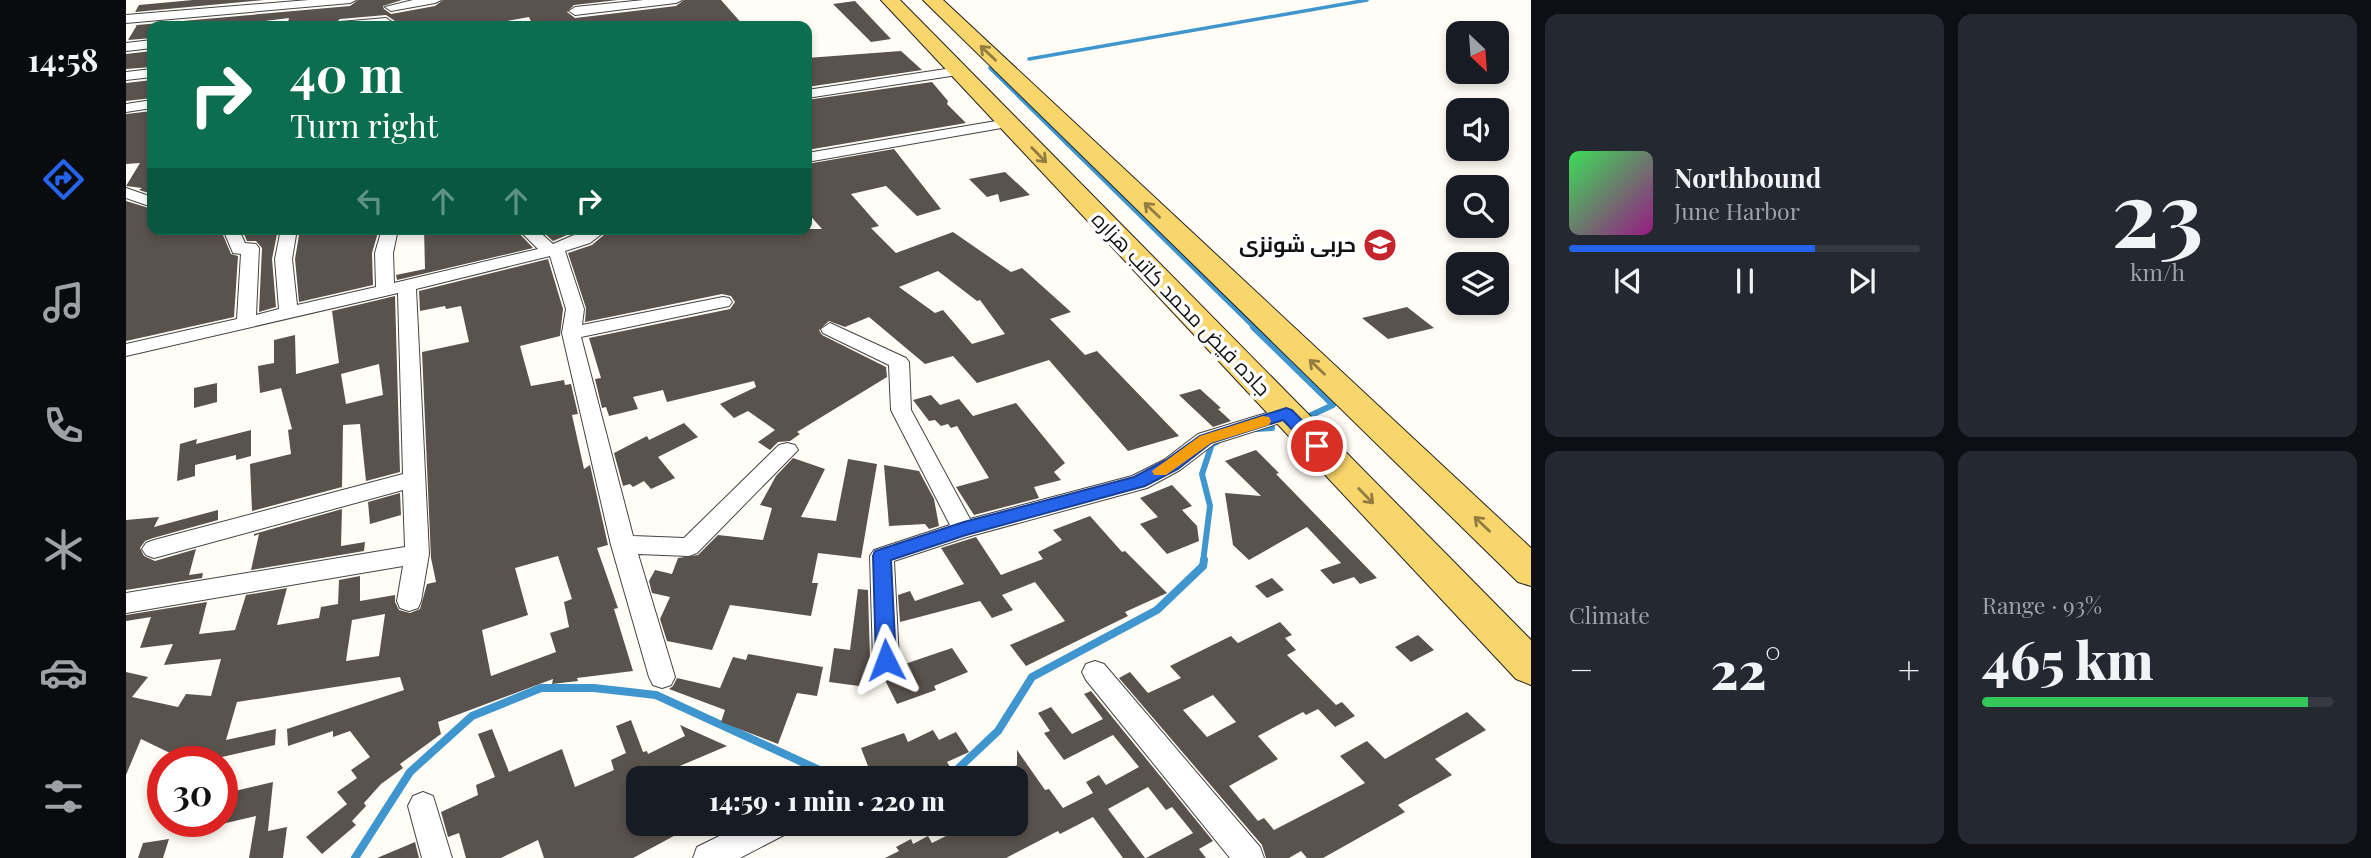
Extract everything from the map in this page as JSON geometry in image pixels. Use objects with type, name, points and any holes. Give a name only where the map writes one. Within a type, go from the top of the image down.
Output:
[{"type":"main road","name":"جاده فیض محمد کاتب هزاره","points":[[891,0],[1531,667]]},
{"type":"main road","points":[[932,0],[1531,571]]},
{"type":"street","points":[[129,12],[350,0]]},
{"type":"street","points":[[391,4],[435,0]]},
{"type":"street","points":[[575,6],[676,0]]},
{"type":"street","points":[[126,47],[147,45]]},
{"type":"street","points":[[812,90],[959,71]]},
{"type":"street","points":[[126,76],[147,74]]},
{"type":"street","points":[[126,107],[147,105]]},
{"type":"street","points":[[126,122],[147,120]]},
{"type":"street","points":[[812,157],[1008,123]]},
{"type":"street","points":[[126,193],[147,200]]},
{"type":"street","points":[[233,235],[239,249],[250,248],[246,321]]},
{"type":"street","points":[[287,235],[284,272],[289,312]]},
{"type":"street","points":[[385,290],[384,253],[388,235]]},
{"type":"street","points":[[534,235],[553,249],[575,309],[571,333],[624,545],[662,677]]},
{"type":"street","points":[[126,350],[527,258],[590,235]]},
{"type":"street","points":[[407,284],[417,554],[409,601]]},
{"type":"street","points":[[571,333],[723,302]]},
{"type":"street","points":[[830,329],[900,362],[901,410],[964,529]]},
{"type":"street","points":[[886,660],[882,556],[964,529],[1139,482],[1172,464],[1206,439],[1286,414]]},
{"type":"street","points":[[624,545],[690,547],[788,450]]},
{"type":"street","points":[[154,549],[414,479]]},
{"type":"street","points":[[126,603],[417,554]]},
{"type":"street","points":[[1095,672],[1249,858]]},
{"type":"street","points":[[423,806],[437,858]]},
{"type":"street","points":[[727,854],[756,836]]},
{"type":"building","points":[[193,0],[264,0],[135,12],[139,5]]},
{"type":"building","points":[[358,0],[402,0],[383,6],[391,14],[435,6],[443,0],[618,0],[574,5],[567,12],[575,18],[676,6],[684,0],[721,0],[740,21],[531,21],[529,17],[507,21],[395,21],[386,15],[338,21],[288,21],[289,18],[265,21],[182,21],[350,6]]},
{"type":"building","points":[[855,1],[891,39],[871,42],[833,4]]},
{"type":"building","points":[[147,24],[147,38],[128,40],[137,25]]},
{"type":"building","points":[[901,51],[922,70],[812,86],[812,58]]},
{"type":"building","points":[[147,52],[147,67],[126,69],[126,54]]},
{"type":"building","points":[[147,81],[147,99],[126,101],[126,83]]},
{"type":"building","points":[[932,82],[948,101],[947,104],[966,123],[812,149],[812,99]]},
{"type":"building","points":[[147,112],[147,192],[139,190],[142,188],[126,186],[140,163],[126,164],[126,114]]},
{"type":"building","points":[[894,149],[941,209],[917,216],[886,186],[851,194],[879,226],[871,228],[896,253],[953,232],[1011,272],[1022,268],[1071,312],[1050,319],[1085,355],[1097,351],[1179,436],[1128,451],[1049,360],[977,383],[953,356],[925,364],[869,317],[845,327],[829,321],[819,330],[822,335],[886,367],[887,377],[797,432],[800,434],[790,441],[778,442],[770,450],[758,442],[775,430],[748,411],[734,418],[720,404],[756,387],[754,381],[667,402],[663,390],[633,397],[638,409],[609,416],[606,407],[602,408],[595,379],[601,378],[589,338],[730,309],[735,302],[731,296],[722,294],[585,322],[586,308],[568,253],[592,245],[604,235],[812,235],[812,229],[822,229],[812,218],[812,163]],"holes":[[[938,271],[977,301],[980,300],[1005,334],[972,344],[943,310],[935,313],[899,287]]]},
{"type":"building","points":[[1005,172],[1030,195],[1000,202],[998,194],[987,197],[969,179]]},
{"type":"building","points":[[126,201],[147,207],[147,235],[223,235],[231,254],[238,256],[234,317],[126,341]]},
{"type":"building","points":[[244,235],[277,235],[272,259],[276,307],[259,312],[262,248],[256,241],[247,241]]},
{"type":"building","points":[[299,235],[377,235],[372,253],[373,285],[299,302],[295,259]]},
{"type":"building","points":[[424,235],[521,235],[533,248],[397,280],[396,275],[425,269]]},
{"type":"building","points":[[546,235],[567,235],[553,241]]},
{"type":"building","points":[[548,259],[563,309],[560,336],[520,346],[531,386],[564,380],[565,385],[571,384],[578,414],[572,415],[584,469],[590,465],[608,545],[597,548],[618,608],[614,609],[633,671],[552,684],[553,679],[438,722],[441,734],[400,764],[403,768],[381,784],[364,803],[366,806],[352,821],[356,825],[322,854],[306,837],[347,804],[337,792],[357,778],[351,770],[370,757],[350,731],[333,737],[333,731],[288,746],[287,729],[404,690],[400,677],[237,702],[226,740],[276,729],[275,745],[238,753],[238,746],[156,746],[141,739],[126,775],[126,672],[148,677],[132,697],[178,707],[186,694],[211,696],[221,659],[164,665],[173,644],[140,648],[151,617],[126,621],[126,615],[207,602],[199,634],[235,630],[246,595],[287,588],[277,625],[319,618],[321,607],[338,604],[339,580],[360,576],[360,601],[395,595],[399,610],[410,613],[420,609],[427,584],[436,582],[431,558],[422,352],[469,342],[461,306],[420,311],[419,291]],"holes":[[[558,556],[572,599],[564,602],[569,627],[550,633],[556,652],[491,676],[482,630],[528,615],[515,568]],[[385,614],[379,656],[346,661],[352,620]]]},
{"type":"building","points":[[395,296],[400,472],[366,481],[360,424],[343,425],[342,487],[252,511],[250,464],[291,454],[288,430],[292,429],[281,388],[260,393],[258,366],[274,363],[274,340],[295,335],[296,374],[339,363],[332,311]],"holes":[[[379,364],[383,395],[346,404],[341,374]]]},
{"type":"building","points":[[1407,307],[1434,328],[1388,339],[1362,318]]},
{"type":"building","points":[[217,383],[217,402],[194,408],[194,388]]},
{"type":"building","points":[[1200,389],[1231,421],[1213,427],[1179,395]]},
{"type":"building","points":[[931,395],[940,405],[959,399],[973,416],[1016,403],[1065,463],[1054,472],[1061,480],[1034,487],[1039,498],[974,515],[956,487],[989,478],[957,426],[951,428],[948,424],[941,426],[935,420],[929,421],[913,400]]},
{"type":"building","points":[[684,423],[698,437],[658,457],[675,478],[651,489],[644,481],[633,487],[630,484],[623,486],[614,453],[647,436],[649,440]]},
{"type":"building","points":[[251,430],[251,456],[236,460],[236,455],[195,465],[195,476],[177,481],[180,444],[197,439],[196,444]]},
{"type":"building","points":[[1256,450],[1377,578],[1360,584],[1354,577],[1333,584],[1320,570],[1341,563],[1307,527],[1249,560],[1233,545],[1225,493],[1261,496],[1225,461]]},
{"type":"building","points":[[793,458],[825,469],[801,517],[836,521],[848,459],[877,464],[861,558],[818,553],[812,583],[818,583],[811,616],[730,605],[712,650],[667,641],[660,619],[670,597],[652,593],[649,581],[655,570],[672,574],[678,558],[698,555],[718,535],[763,540],[772,508],[760,505],[776,476]]},
{"type":"building","points":[[884,465],[919,471],[934,499],[939,526],[929,529],[925,524],[889,526]]},
{"type":"building","points":[[1172,485],[1192,506],[1182,510],[1197,526],[1199,541],[1167,554],[1140,524],[1158,517],[1140,498]]},
{"type":"building","points":[[400,493],[401,515],[370,524],[368,502]]},
{"type":"building","points":[[342,509],[341,546],[365,542],[364,551],[251,570],[259,534],[254,534]]},
{"type":"building","points":[[218,510],[218,520],[153,538],[145,541],[140,548],[144,556],[155,561],[196,549],[189,575],[203,573],[202,578],[126,590],[126,520],[159,517],[154,527]]},
{"type":"building","points":[[1090,516],[1122,552],[1125,551],[1167,593],[1125,612],[1128,616],[1026,666],[1010,645],[1065,621],[1035,582],[1002,595],[1013,610],[992,618],[980,601],[900,622],[898,595],[910,591],[915,601],[964,584],[941,548],[976,537],[1001,575],[1043,559],[1038,552],[1062,540],[1053,530]]},
{"type":"building","points":[[1272,578],[1284,590],[1267,598],[1255,586]]},
{"type":"building","points":[[858,589],[868,590],[870,659],[867,687],[829,682],[834,648],[850,650]]},
{"type":"building","points":[[1280,622],[1292,635],[1285,638],[1296,650],[1287,655],[1336,705],[1342,702],[1355,716],[1335,727],[1318,709],[1306,715],[1303,712],[1258,736],[1278,759],[1229,786],[1258,821],[1264,818],[1274,830],[1365,783],[1340,756],[1367,741],[1385,759],[1467,712],[1486,730],[1435,759],[1452,775],[1398,805],[1405,812],[1323,858],[1307,858],[1301,851],[1289,858],[1266,858],[1262,845],[1119,678],[1130,672],[1148,693],[1181,678],[1170,666],[1231,636],[1238,643]],"holes":[[[1213,695],[1236,722],[1207,737],[1183,710]]]},
{"type":"building","points":[[1418,635],[1434,650],[1411,662],[1395,647]]},
{"type":"building","points":[[952,648],[968,672],[934,686],[936,690],[897,704],[881,672],[896,670],[899,666]]},
{"type":"building","points":[[748,654],[823,667],[817,696],[797,693],[778,744],[721,722],[725,710],[669,689],[677,678],[720,688],[733,657],[746,660]]},
{"type":"building","points":[[1091,691],[1213,841],[1199,849],[1206,858],[1146,858],[1193,833],[1172,807],[1166,810],[1148,787],[1108,809],[1145,858],[1123,858],[1093,817],[1060,834],[1058,831],[1006,858],[885,858],[899,851],[896,847],[911,839],[913,844],[928,836],[932,843],[946,836],[1028,836],[1028,766],[1015,766],[1017,750],[1045,790],[1049,789],[1063,808],[1093,793],[1086,782],[1099,775],[1106,785],[1139,767],[1113,735],[1064,760],[1044,733],[1050,731],[1038,713],[1051,707],[1072,734],[1103,719],[1084,694]]},
{"type":"building","points":[[631,720],[643,752],[647,751],[648,754],[685,736],[680,725],[727,746],[680,766],[626,766],[626,836],[674,836],[633,858],[544,858],[538,840],[501,858],[466,858],[459,833],[448,837],[441,812],[478,795],[476,785],[495,777],[478,734],[492,729],[509,772],[562,749],[575,787],[614,770],[611,760],[626,753],[616,726]]},
{"type":"building","points":[[933,730],[939,740],[956,732],[969,752],[947,762],[950,766],[868,766],[861,748],[904,733],[908,742]]},
{"type":"building","points":[[273,782],[268,831],[287,827],[283,858],[249,858],[256,816],[238,820],[238,790]]},
{"type":"building","points":[[169,839],[163,858],[138,858],[143,843]]},
{"type":"building","points":[[415,842],[419,858],[377,858]]},
{"type":"waterway","points":[[1029,59],[1367,0]]},
{"type":"waterway","points":[[995,67],[990,68],[1068,145]]},
{"type":"waterway","points":[[1067,143],[1255,328]]},
{"type":"waterway","points":[[1253,327],[1333,405],[1305,418]]},
{"type":"waterway","points":[[1256,429],[1272,428]]},
{"type":"waterway","points":[[1203,562],[1210,506],[1202,474],[1212,444],[1217,442]]},
{"type":"waterway","points":[[961,766],[998,731],[1032,677],[1157,610],[1203,566],[1204,560]]},
{"type":"waterway","points":[[355,858],[410,772],[472,716],[541,688],[594,688],[656,695],[811,766]]},
{"type":"slow traffic","points":[[1160,471],[1206,439],[1263,421]]},
{"type":"place","name":"حربی شونزی","points":[[1380,245]]},
{"type":"route","points":[[886,660],[882,556],[964,529],[1139,482],[1172,464],[1206,439],[1286,414],[1317,446]]}]
